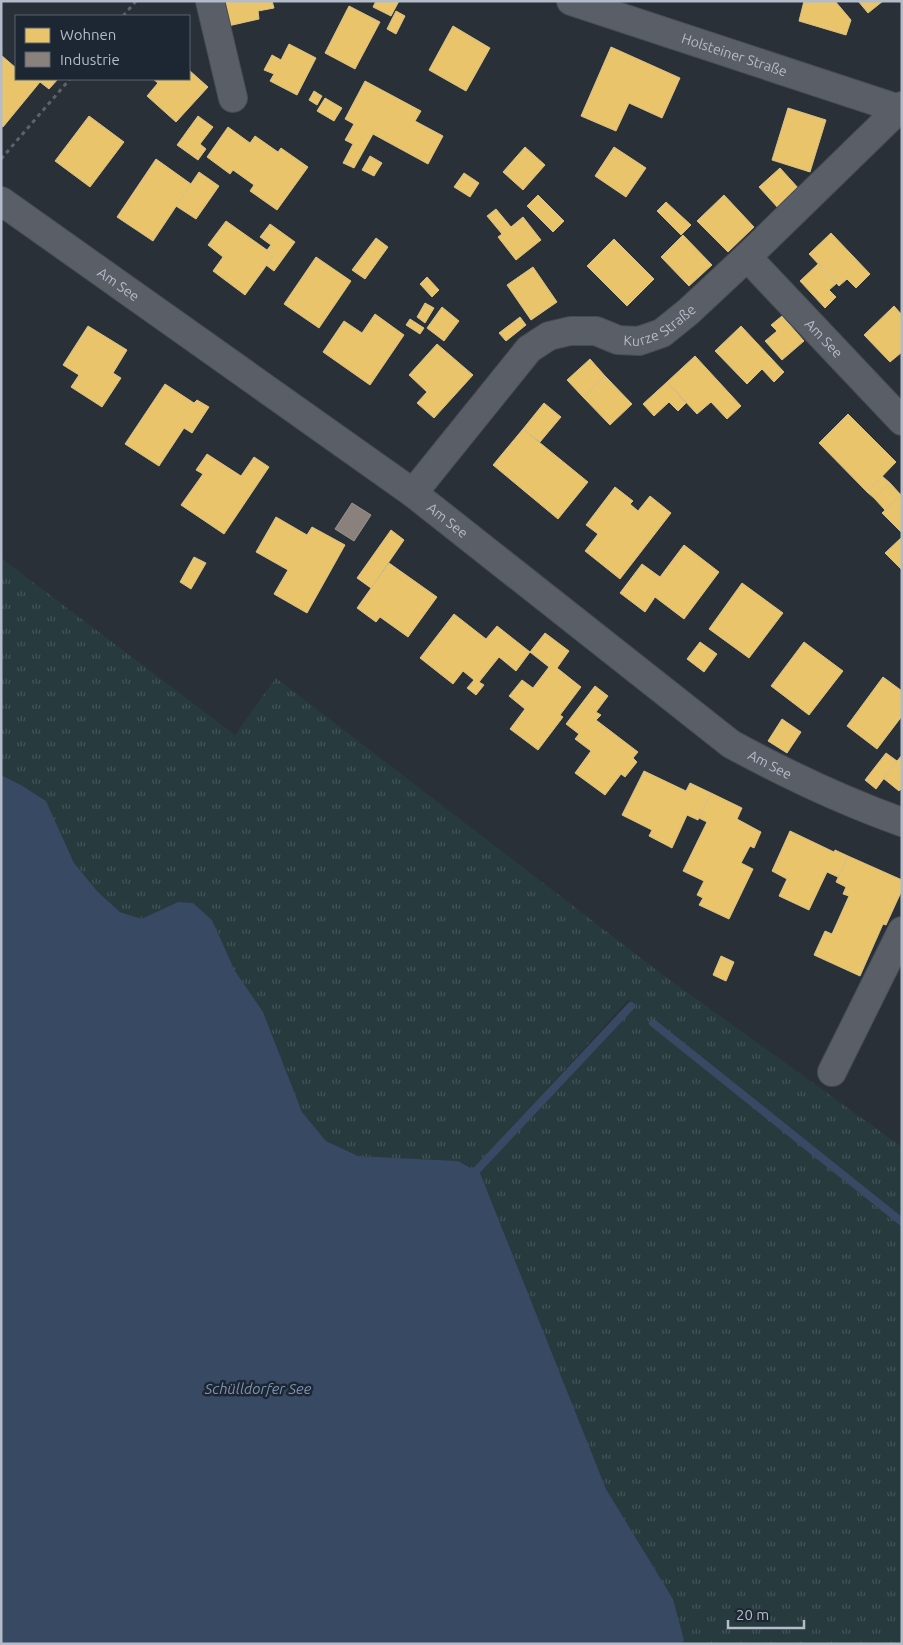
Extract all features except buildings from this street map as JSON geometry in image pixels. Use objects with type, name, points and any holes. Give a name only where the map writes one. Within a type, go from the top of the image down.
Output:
[{"type":"street","points":[[210,1],[233,98]]},
{"type":"street","name":"Holsteiner Straße","points":[[571,1],[901,108]]},
{"type":"street","name":"Kurze Straße","points":[[413,493],[529,349],[549,336],[570,330],[596,331],[618,340],[639,342],[662,333],[688,312],[747,257],[901,108]]},
{"type":"street","name":"Am See","points":[[1,201],[413,493],[731,744],[789,775],[857,806],[902,822]]},
{"type":"street","name":"Am See","points":[[747,257],[902,421]]},
{"type":"street","points":[[832,1072],[902,931]]},
{"type":"path","points":[[124,15],[136,1]]},
{"type":"path","points":[[1,159],[69,80]]},
{"type":"green space","points":[[1,558],[235,735],[276,678],[663,975],[902,1147],[902,1644],[682,1644],[683,1640],[673,1599],[606,1489],[588,1446],[480,1173],[635,1005],[628,1000],[474,1169],[458,1161],[358,1156],[326,1141],[302,1112],[263,1012],[235,971],[212,920],[193,903],[178,902],[141,919],[120,912],[98,892],[74,863],[46,801],[1,775]]},
{"type":"water","name":"Schülldorfer See","points":[[1,775],[46,801],[74,863],[98,892],[120,912],[141,919],[178,902],[193,903],[212,920],[235,971],[263,1012],[302,1112],[326,1141],[358,1156],[458,1161],[480,1173],[606,1489],[673,1599],[684,1640],[682,1644],[1,1644]]},
{"type":"waterway","points":[[468,1174],[477,1170],[631,1006]]},
{"type":"waterway","points":[[653,1023],[902,1222]]}]
